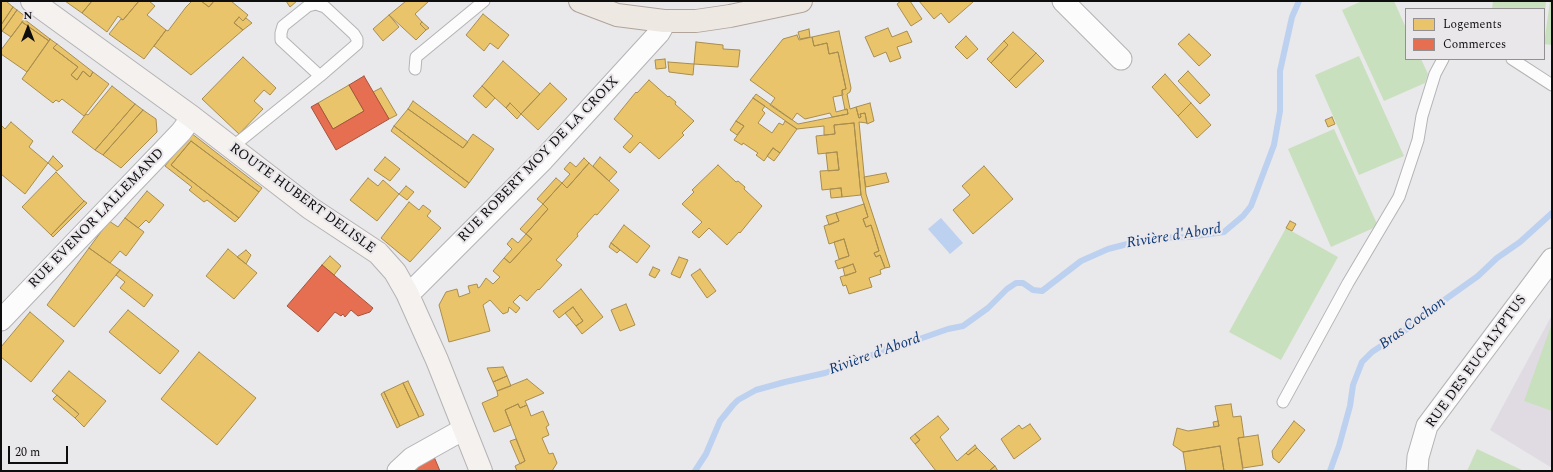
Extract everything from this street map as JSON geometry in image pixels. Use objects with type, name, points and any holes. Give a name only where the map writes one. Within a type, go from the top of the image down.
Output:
[{"type":"main road","name":"ROUTE HUBERT DELISLE","points":[[32,1],[192,118],[310,208],[378,253],[395,272],[407,293],[437,360],[481,471]]},
{"type":"main road","points":[[580,1],[616,15],[664,20],[696,20],[730,16],[801,1]]},
{"type":"street","points":[[1063,1],[1121,59]]},
{"type":"street","name":"RUE ROBERT MOY DE LA CROIX","points":[[407,293],[415,288],[543,160],[659,32],[663,26],[664,20]]},
{"type":"street","name":"RUE EVENOR LALLEMAND","points":[[1,320],[181,132],[192,118]]},
{"type":"street","name":"RUE DES EUCALYPTUS","points":[[1417,471],[1418,457],[1427,426],[1552,259]]},
{"type":"street","points":[[398,471],[412,458],[464,429]]},
{"type":"lane","points":[[415,69],[416,57],[484,1]]},
{"type":"lane","points":[[231,148],[320,76],[357,44],[357,38],[354,34],[324,6],[316,4],[308,6],[283,26],[280,32],[280,40],[320,76]]},
{"type":"lane","points":[[1283,402],[1348,283],[1399,197],[1418,140],[1422,116],[1435,74],[1442,60]]},
{"type":"lane","points":[[1514,60],[1552,85]]},
{"type":"shaded area","points":[[1552,315],[1552,468],[1490,430]]},
{"type":"green space","points":[[1362,1],[1394,1],[1405,26],[1405,60],[1421,60],[1428,74],[1425,83],[1384,101],[1342,10]]},
{"type":"green space","points":[[1493,1],[1546,1],[1545,10],[1545,8],[1492,8]]},
{"type":"green space","points":[[1550,1],[1552,1],[1552,45],[1545,44]]},
{"type":"green space","points":[[1359,56],[1404,156],[1359,175],[1315,75]]},
{"type":"green space","points":[[1334,129],[1378,226],[1331,247],[1288,149]]},
{"type":"green space","points":[[1286,228],[1338,257],[1281,360],[1229,332]]},
{"type":"green space","points":[[1552,323],[1552,411],[1524,401]]},
{"type":"green space","points":[[1477,449],[1524,471],[1467,471]]},
{"type":"water","points":[[941,218],[963,243],[950,254],[928,229]]},
{"type":"building: Logements","points":[[1,1],[6,1],[13,7],[1,25]]},
{"type":"building: Logements","points":[[65,1],[92,1],[82,13]]},
{"type":"building: Logements","points":[[92,1],[139,1],[123,20],[118,16],[107,32],[82,13]]},
{"type":"building: Logements","points":[[139,1],[149,1],[155,6],[147,15],[166,30],[144,59],[109,34],[121,19],[123,20]]},
{"type":"building: Logements","points":[[192,1],[201,1],[209,7],[214,1],[231,1],[248,15],[243,21],[239,17],[234,23],[243,30],[191,75],[154,46]]},
{"type":"building: Logements","points":[[201,1],[214,1],[209,7]]},
{"type":"building: Logements","points":[[286,1],[297,1],[290,7]]},
{"type":"building: Logements","points":[[406,1],[429,1],[415,14],[422,22],[420,24],[426,30],[416,40],[389,15]]},
{"type":"building: Logements","points":[[901,1],[910,1],[922,19],[911,26],[897,4]]},
{"type":"building: Logements","points":[[919,1],[973,2],[949,23],[941,13],[934,19]]},
{"type":"building: Logements","points":[[13,7],[17,10],[1,33],[1,25]]},
{"type":"building: Logements","points":[[17,10],[26,17],[11,37],[2,31]]},
{"type":"building: Logements","points":[[483,14],[509,35],[498,49],[490,43],[484,51],[466,35]]},
{"type":"building: Logements","points":[[389,15],[399,27],[383,41],[373,29]]},
{"type":"building: Logements","points":[[239,17],[243,21],[246,18],[252,23],[243,30],[234,23]]},
{"type":"building: Logements","points":[[24,19],[50,39],[49,41],[22,22]]},
{"type":"building: Logements","points":[[22,22],[49,41],[27,72],[1,54],[1,50]]},
{"type":"building: Logements","points":[[422,22],[429,28],[426,30],[420,24]]},
{"type":"building: Logements","points":[[888,28],[892,37],[907,31],[912,42],[897,47],[901,58],[890,62],[886,52],[874,57],[865,37]]},
{"type":"building: Logements","points":[[809,29],[810,37],[800,39],[798,32]]},
{"type":"building: Logements","points":[[839,31],[851,88],[850,92],[847,94],[850,109],[856,107],[859,118],[861,117],[860,114],[865,113],[867,123],[859,122],[866,194],[890,267],[885,268],[880,255],[876,257],[874,253],[879,251],[871,225],[866,227],[863,219],[868,217],[861,195],[854,123],[834,125],[835,134],[824,135],[824,126],[797,129],[753,98],[756,94],[798,124],[848,114],[847,109],[845,110],[842,95],[842,90],[846,89],[838,52],[829,54],[827,43],[814,46],[812,37]]},
{"type":"building: Logements","points":[[1013,32],[1036,53],[1009,81],[991,63],[1008,45],[1004,41]]},
{"type":"building: Logements","points":[[1189,34],[1211,55],[1199,66],[1178,44]]},
{"type":"building: Logements","points":[[797,35],[799,40],[812,37],[814,46],[827,43],[829,54],[838,52],[846,89],[842,90],[843,95],[833,97],[836,112],[847,109],[848,114],[832,117],[830,113],[805,119],[797,113],[792,120],[770,105],[775,98],[750,80],[783,39]]},
{"type":"building: Logements","points":[[966,36],[978,49],[967,59],[955,47]]},
{"type":"building: Logements","points":[[50,39],[57,44],[53,48],[78,67],[71,75],[77,80],[83,71],[90,77],[93,72],[109,84],[84,116],[62,99],[59,102],[56,100],[53,103],[22,79]]},
{"type":"building: Logements","points":[[1004,41],[1008,45],[991,63],[987,59]]},
{"type":"building: Logements","points":[[696,42],[723,45],[723,49],[740,50],[738,67],[694,64]]},
{"type":"building: Logements","points":[[57,44],[93,72],[90,77],[83,71],[77,80],[71,75],[78,67],[53,48]]},
{"type":"building: Logements","points":[[1036,53],[1044,61],[1016,88],[1009,81]]},
{"type":"building: Logements","points":[[243,57],[276,88],[270,95],[264,90],[254,101],[263,109],[239,134],[202,99]]},
{"type":"building: Logements","points":[[665,59],[666,68],[656,69],[655,60]]},
{"type":"building: Logements","points":[[503,61],[540,94],[521,114],[510,103],[506,108],[482,86]]},
{"type":"building: Logements","points":[[668,62],[694,64],[693,75],[669,72]]},
{"type":"building: Logements","points":[[1188,71],[1210,95],[1200,104],[1178,81]]},
{"type":"building: Logements","points":[[1165,74],[1191,103],[1178,116],[1152,87]]},
{"type":"building: Logements","points":[[649,80],[676,102],[675,104],[694,121],[682,133],[684,135],[659,159],[640,142],[630,153],[623,147],[633,136],[614,119],[636,92],[637,93]]},
{"type":"building: Logements","points":[[550,83],[567,99],[538,130],[521,114]]},
{"type":"building: Logements","points":[[349,85],[364,111],[333,129],[318,103]]},
{"type":"building: Logements","points":[[112,86],[135,104],[95,150],[72,132],[86,114],[88,115]]},
{"type":"building: Logements","points":[[482,86],[495,98],[486,108],[473,96]]},
{"type":"building: Logements","points":[[381,88],[397,115],[389,119],[373,92]]},
{"type":"building: Logements","points":[[753,98],[765,106],[762,110],[765,113],[758,123],[772,133],[779,123],[783,125],[785,121],[797,129],[780,153],[773,148],[764,161],[756,155],[758,153],[743,143],[742,145],[734,140],[744,126],[736,121]]},
{"type":"building: Logements","points":[[413,101],[468,142],[463,148],[408,109]]},
{"type":"building: Logements","points":[[510,103],[521,114],[517,119],[506,108]]},
{"type":"building: Logements","points":[[870,103],[874,121],[867,124],[865,113],[860,114],[861,117],[859,118],[856,107]]},
{"type":"building: Logements","points":[[1191,103],[1211,125],[1197,138],[1178,116]]},
{"type":"building: Logements","points":[[135,104],[143,110],[103,155],[95,150]]},
{"type":"building: Logements","points":[[408,109],[463,148],[473,134],[494,149],[469,183],[394,126]]},
{"type":"building: Logements","points":[[143,110],[156,119],[157,132],[121,168],[103,155]]},
{"type":"building: Logements","points":[[1332,117],[1335,124],[1328,127],[1325,120]]},
{"type":"building: Logements","points":[[736,121],[744,126],[737,135],[730,130]]},
{"type":"building: Logements","points":[[11,122],[33,141],[29,147],[48,163],[25,194],[1,174],[1,125],[5,129]]},
{"type":"building: Logements","points":[[854,123],[861,195],[842,197],[841,188],[822,190],[820,171],[839,170],[837,152],[818,154],[816,136],[835,134],[834,125]]},
{"type":"building: Logements","points":[[394,126],[469,183],[465,188],[391,131]]},
{"type":"building: Logements","points":[[191,133],[262,188],[259,192],[191,141],[171,165],[239,218],[235,222],[207,200],[204,202],[189,190],[192,187],[165,166]]},
{"type":"building: Logements","points":[[191,141],[259,192],[239,218],[171,165]]},
{"type":"building: Logements","points":[[773,148],[780,153],[774,161],[767,156]]},
{"type":"building: Logements","points":[[837,152],[839,170],[828,171],[826,153]]},
{"type":"building: Logements","points":[[53,156],[63,166],[57,171],[48,163]]},
{"type":"building: Logements","points":[[385,157],[400,169],[390,181],[374,170]]},
{"type":"building: Logements","points":[[600,157],[617,172],[609,181],[593,166]]},
{"type":"building: Logements","points":[[584,158],[589,163],[567,188],[562,183],[570,174],[564,169],[570,162],[576,167]]},
{"type":"building: Logements","points":[[589,163],[619,190],[597,215],[595,214],[577,234],[578,236],[556,260],[562,265],[527,301],[520,295],[513,302],[520,308],[516,313],[509,307],[508,312],[503,314],[490,300],[483,305],[490,331],[449,342],[439,305],[446,292],[457,289],[459,297],[470,293],[468,286],[477,284],[478,288],[480,287],[486,278],[493,284],[500,277],[493,271],[504,258],[510,263],[532,239],[526,234],[548,209],[543,204],[562,183],[567,188]]},
{"type":"building: Logements","points":[[718,165],[736,182],[738,181],[745,187],[744,189],[762,206],[740,233],[739,232],[727,245],[709,228],[699,238],[692,232],[702,222],[682,204],[694,192],[692,190]]},
{"type":"building: Logements","points":[[984,166],[1013,199],[973,234],[953,210],[970,195],[962,186]]},
{"type":"building: Logements","points":[[56,172],[84,201],[51,235],[22,207]]},
{"type":"building: Logements","points":[[886,173],[889,182],[866,187],[864,177]]},
{"type":"building: Logements","points":[[368,178],[378,186],[383,180],[399,194],[377,221],[350,200]]},
{"type":"building: Logements","points":[[556,178],[562,183],[543,204],[537,199]]},
{"type":"building: Logements","points":[[406,186],[414,192],[407,200],[399,194]]},
{"type":"building: Logements","points":[[841,188],[842,197],[831,198],[830,189]]},
{"type":"building: Logements","points":[[147,191],[164,205],[149,223],[146,220],[138,228],[125,218]]},
{"type":"building: Logements","points":[[84,201],[87,203],[53,237],[51,235]]},
{"type":"building: Logements","points":[[409,202],[419,210],[423,205],[431,211],[427,216],[441,228],[410,262],[381,238]]},
{"type":"building: Logements","points":[[543,204],[548,209],[526,234],[520,229]]},
{"type":"building: Logements","points":[[864,204],[868,217],[863,219],[866,227],[871,225],[879,251],[874,253],[876,257],[880,255],[885,268],[880,270],[881,274],[869,278],[872,287],[849,294],[846,285],[843,286],[840,277],[856,272],[853,264],[838,269],[835,261],[849,256],[844,239],[829,244],[824,226],[839,221],[836,213]]},
{"type":"building: Logements","points":[[836,213],[839,221],[829,225],[826,216]]},
{"type":"building: Logements","points":[[125,218],[144,232],[126,256],[120,251],[110,263],[89,248],[109,221],[118,227]]},
{"type":"building: Logements","points":[[1290,221],[1296,224],[1292,231],[1286,228]]},
{"type":"building: Logements","points":[[624,225],[650,246],[637,263],[611,243]]},
{"type":"building: Logements","points":[[526,234],[532,239],[510,263],[504,258],[512,249],[507,244],[512,238],[518,243]]},
{"type":"building: Logements","points":[[844,239],[849,256],[839,259],[834,242]]},
{"type":"building: Logements","points":[[611,243],[620,250],[617,253],[609,247]]},
{"type":"building: Logements","points":[[89,248],[120,270],[74,327],[47,305]]},
{"type":"building: Logements","points":[[228,249],[257,273],[234,299],[206,276]]},
{"type":"building: Logements","points":[[246,250],[251,255],[246,264],[237,257]]},
{"type":"building: Logements","points":[[330,256],[341,266],[334,275],[322,265]]},
{"type":"building: Logements","points":[[679,257],[688,260],[680,278],[671,274]]},
{"type":"building: Logements","points":[[853,264],[856,272],[845,276],[843,268]]},
{"type":"building: Logements","points":[[653,267],[660,270],[655,278],[649,275]]},
{"type":"building: Logements","points":[[700,269],[716,291],[707,298],[691,275]]},
{"type":"building: Logements","points":[[120,270],[153,295],[144,307],[120,288],[125,282],[116,275]]},
{"type":"building: Logements","points":[[581,289],[603,317],[582,334],[576,326],[583,321],[573,307],[559,318],[553,311]]},
{"type":"building: Logements","points":[[626,304],[635,325],[620,331],[611,310]]},
{"type":"building: Logements","points":[[573,307],[583,321],[576,326],[565,313]]},
{"type":"building: Logements","points":[[128,310],[179,351],[160,374],[109,332]]},
{"type":"building: Logements","points":[[30,312],[64,341],[31,382],[1,357],[1,347]]},
{"type":"building: Logements","points":[[199,352],[256,398],[217,445],[161,399]]},
{"type":"building: Logements","points":[[503,367],[507,376],[493,382],[487,368]]},
{"type":"building: Logements","points":[[69,371],[106,401],[84,427],[75,418],[79,414],[52,391]]},
{"type":"building: Logements","points":[[507,376],[511,386],[497,391],[493,382]]},
{"type":"building: Logements","points":[[527,379],[544,393],[525,401],[527,405],[520,408],[518,404],[505,410],[511,425],[494,432],[482,403],[498,396],[497,391]]},
{"type":"building: Logements","points":[[408,381],[424,415],[419,417],[403,383]]},
{"type":"building: Logements","points":[[403,383],[419,417],[400,426],[384,392]]},
{"type":"building: Logements","points":[[384,392],[400,426],[397,428],[381,394]]},
{"type":"building: Logements","points":[[57,395],[79,414],[75,418],[53,399]]},
{"type":"building: Logements","points":[[518,404],[520,408],[527,405],[531,416],[543,411],[549,425],[546,427],[549,435],[542,438],[549,454],[553,453],[557,463],[552,471],[517,471],[515,466],[525,461],[505,410]]},
{"type":"building: Logements","points":[[1231,404],[1233,417],[1241,416],[1244,437],[1238,438],[1243,471],[1224,471],[1220,446],[1183,452],[1173,445],[1177,428],[1188,431],[1219,426],[1215,406]]},
{"type":"building: Logements","points":[[938,416],[949,429],[940,437],[957,461],[966,453],[968,455],[977,448],[995,466],[989,471],[936,471],[915,444],[920,440],[915,434]]},
{"type":"building: Logements","points":[[1218,421],[1219,426],[1214,427],[1213,422]]},
{"type":"building: Logements","points":[[1294,421],[1305,430],[1279,463],[1273,458],[1272,451]]},
{"type":"building: Logements","points":[[1030,424],[1041,439],[1014,459],[1001,439],[1019,425],[1022,429]]},
{"type":"building: Logements","points":[[915,434],[920,440],[915,444],[910,438]]},
{"type":"building: Logements","points":[[1258,435],[1263,465],[1243,468],[1238,438]]},
{"type":"building: Logements","points":[[516,439],[525,461],[520,464],[510,441]]},
{"type":"building: Logements","points":[[975,445],[977,448],[968,455],[966,453]]},
{"type":"building: Logements","points":[[1220,446],[1224,471],[1186,471],[1183,452]]},
{"type":"building: Logements","points":[[995,466],[998,471],[989,471]]},
{"type":"building: Commerces","points":[[364,76],[389,119],[336,150],[311,107],[318,103],[333,129],[364,111],[349,85]]},
{"type":"building: Commerces","points":[[322,265],[373,308],[370,312],[358,316],[351,310],[345,317],[343,314],[341,316],[335,312],[318,332],[287,306]]},
{"type":"building: Commerces","points":[[432,452],[440,471],[412,471]]},
{"type":"waterway","name":"Rivière d'Abord","points":[[695,471],[706,454],[720,421],[738,400],[756,390],[825,373],[891,347],[908,343],[948,329],[963,326],[988,308],[1007,289],[1016,283],[1023,283],[1033,290],[1042,291],[1081,261],[1108,249],[1143,240],[1188,237],[1224,232],[1243,216],[1251,206],[1274,145],[1280,111],[1280,71],[1292,17],[1299,1]]},
{"type":"waterway","name":"Bras Cochon","points":[[1330,471],[1339,446],[1350,406],[1353,385],[1362,362],[1372,352],[1407,329],[1415,321],[1478,276],[1497,258],[1520,242],[1552,213]]}]
